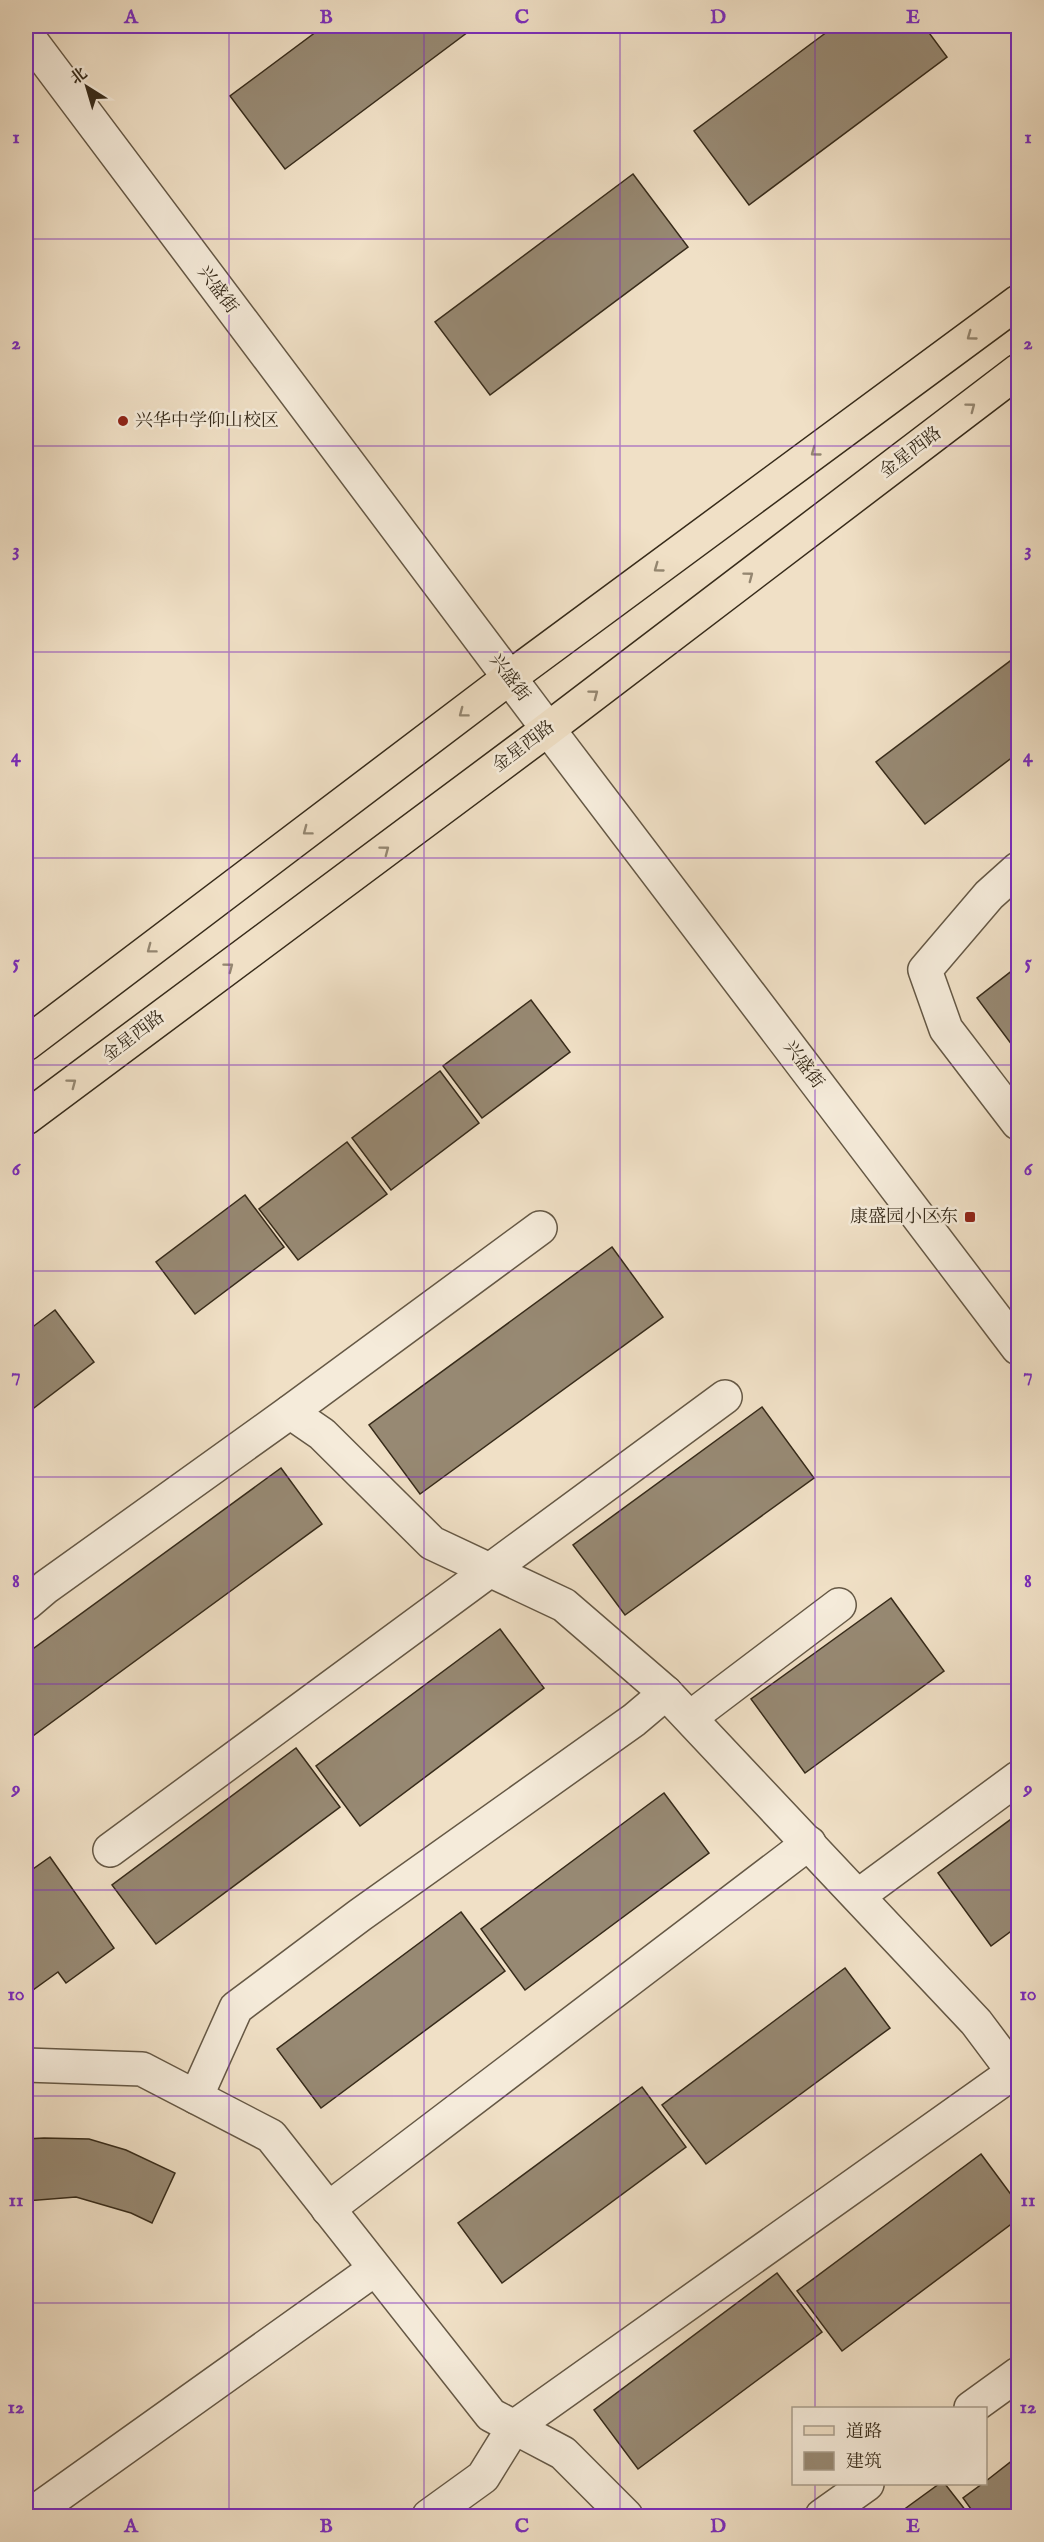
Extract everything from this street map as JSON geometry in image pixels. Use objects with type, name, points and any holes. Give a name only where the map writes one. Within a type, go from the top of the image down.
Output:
[{"type":"main road","points":[[26,1044],[509,678],[1018,302]]},
{"type":"main road","name":"金星西路","points":[[26,1118],[548,729],[1018,371]]},
{"type":"street","name":"兴盛街","points":[[26,34],[509,678],[1018,1348]]},
{"type":"street","points":[[1018,869],[989,895],[925,970],[946,1029],[1018,1123]]},
{"type":"street","points":[[26,1605],[46,1587],[290,1412],[540,1228]]},
{"type":"street","points":[[110,1850],[725,1397]]},
{"type":"street","points":[[290,1412],[322,1434],[432,1543],[564,1605],[666,1693],[976,2022],[1017,2074],[514,2427],[483,2477],[429,2517]]},
{"type":"street","points":[[691,1718],[839,1605]]},
{"type":"street","points":[[196,2097],[236,2008],[360,1915],[634,1719],[666,1693]]},
{"type":"street","points":[[858,1896],[1018,1778]]},
{"type":"street","points":[[328,2209],[809,1844]]},
{"type":"street","points":[[26,2065],[142,2069],[272,2136],[491,2415],[563,2453],[626,2517]]},
{"type":"street","points":[[29,2517],[375,2269]]},
{"type":"street","points":[[973,2407],[1018,2374]]},
{"type":"street","points":[[822,2517],[866,2485]]},
{"type":"building","points":[[324,26],[476,26],[285,169],[230,96]]},
{"type":"building","points":[[835,26],[924,26],[947,57],[749,205],[694,131]]},
{"type":"building","points":[[633,174],[688,247],[490,395],[435,322]]},
{"type":"building","points":[[1018,655],[1018,753],[925,824],[876,762]]},
{"type":"building","points":[[1018,966],[1018,1053],[977,998]]},
{"type":"building","points":[[531,1000],[570,1052],[482,1118],[443,1066]]},
{"type":"building","points":[[440,1071],[479,1123],[391,1190],[352,1138]]},
{"type":"building","points":[[347,1142],[387,1194],[298,1260],[259,1209]]},
{"type":"building","points":[[245,1195],[284,1247],[195,1314],[156,1262]]},
{"type":"building","points":[[612,1247],[663,1317],[420,1494],[369,1425]]},
{"type":"building","points":[[55,1310],[94,1362],[26,1414],[26,1332]]},
{"type":"building","points":[[762,1407],[814,1478],[625,1615],[573,1545]]},
{"type":"building","points":[[281,1468],[322,1524],[26,1741],[26,1654]]},
{"type":"building","points":[[891,1598],[944,1671],[805,1773],[751,1699]]},
{"type":"building","points":[[500,1629],[544,1688],[360,1826],[316,1766]]},
{"type":"building","points":[[296,1748],[340,1807],[156,1944],[112,1885]]},
{"type":"building","points":[[664,1793],[709,1853],[525,1990],[481,1929]]},
{"type":"building","points":[[1018,1814],[1018,1926],[991,1946],[938,1873]]},
{"type":"building","points":[[50,1857],[114,1948],[66,1983],[58,1972],[26,1995],[26,1874]]},
{"type":"building","points":[[461,1912],[505,1971],[321,2108],[277,2049]]},
{"type":"building","points":[[845,1968],[890,2028],[706,2164],[662,2105]]},
{"type":"building","points":[[642,2087],[686,2147],[502,2283],[458,2223]]},
{"type":"building","points":[[26,2139],[89,2139],[126,2150],[175,2173],[152,2223],[131,2213],[76,2197],[26,2201]]},
{"type":"building","points":[[981,2154],[1018,2204],[1018,2219],[842,2351],[797,2291]]},
{"type":"building","points":[[777,2273],[822,2332],[638,2469],[594,2410]]},
{"type":"building","points":[[1018,2456],[1018,2516],[976,2516],[963,2498],[981,2485],[987,2485],[987,2480]]},
{"type":"building","points":[[938,2485],[946,2485],[970,2516],[895,2516]]},
{"type":"place","name":"兴华中学仰山校区","points":[[123,421]]},
{"type":"place","name":"康盛园小区东","points":[[970,1217]]}]
